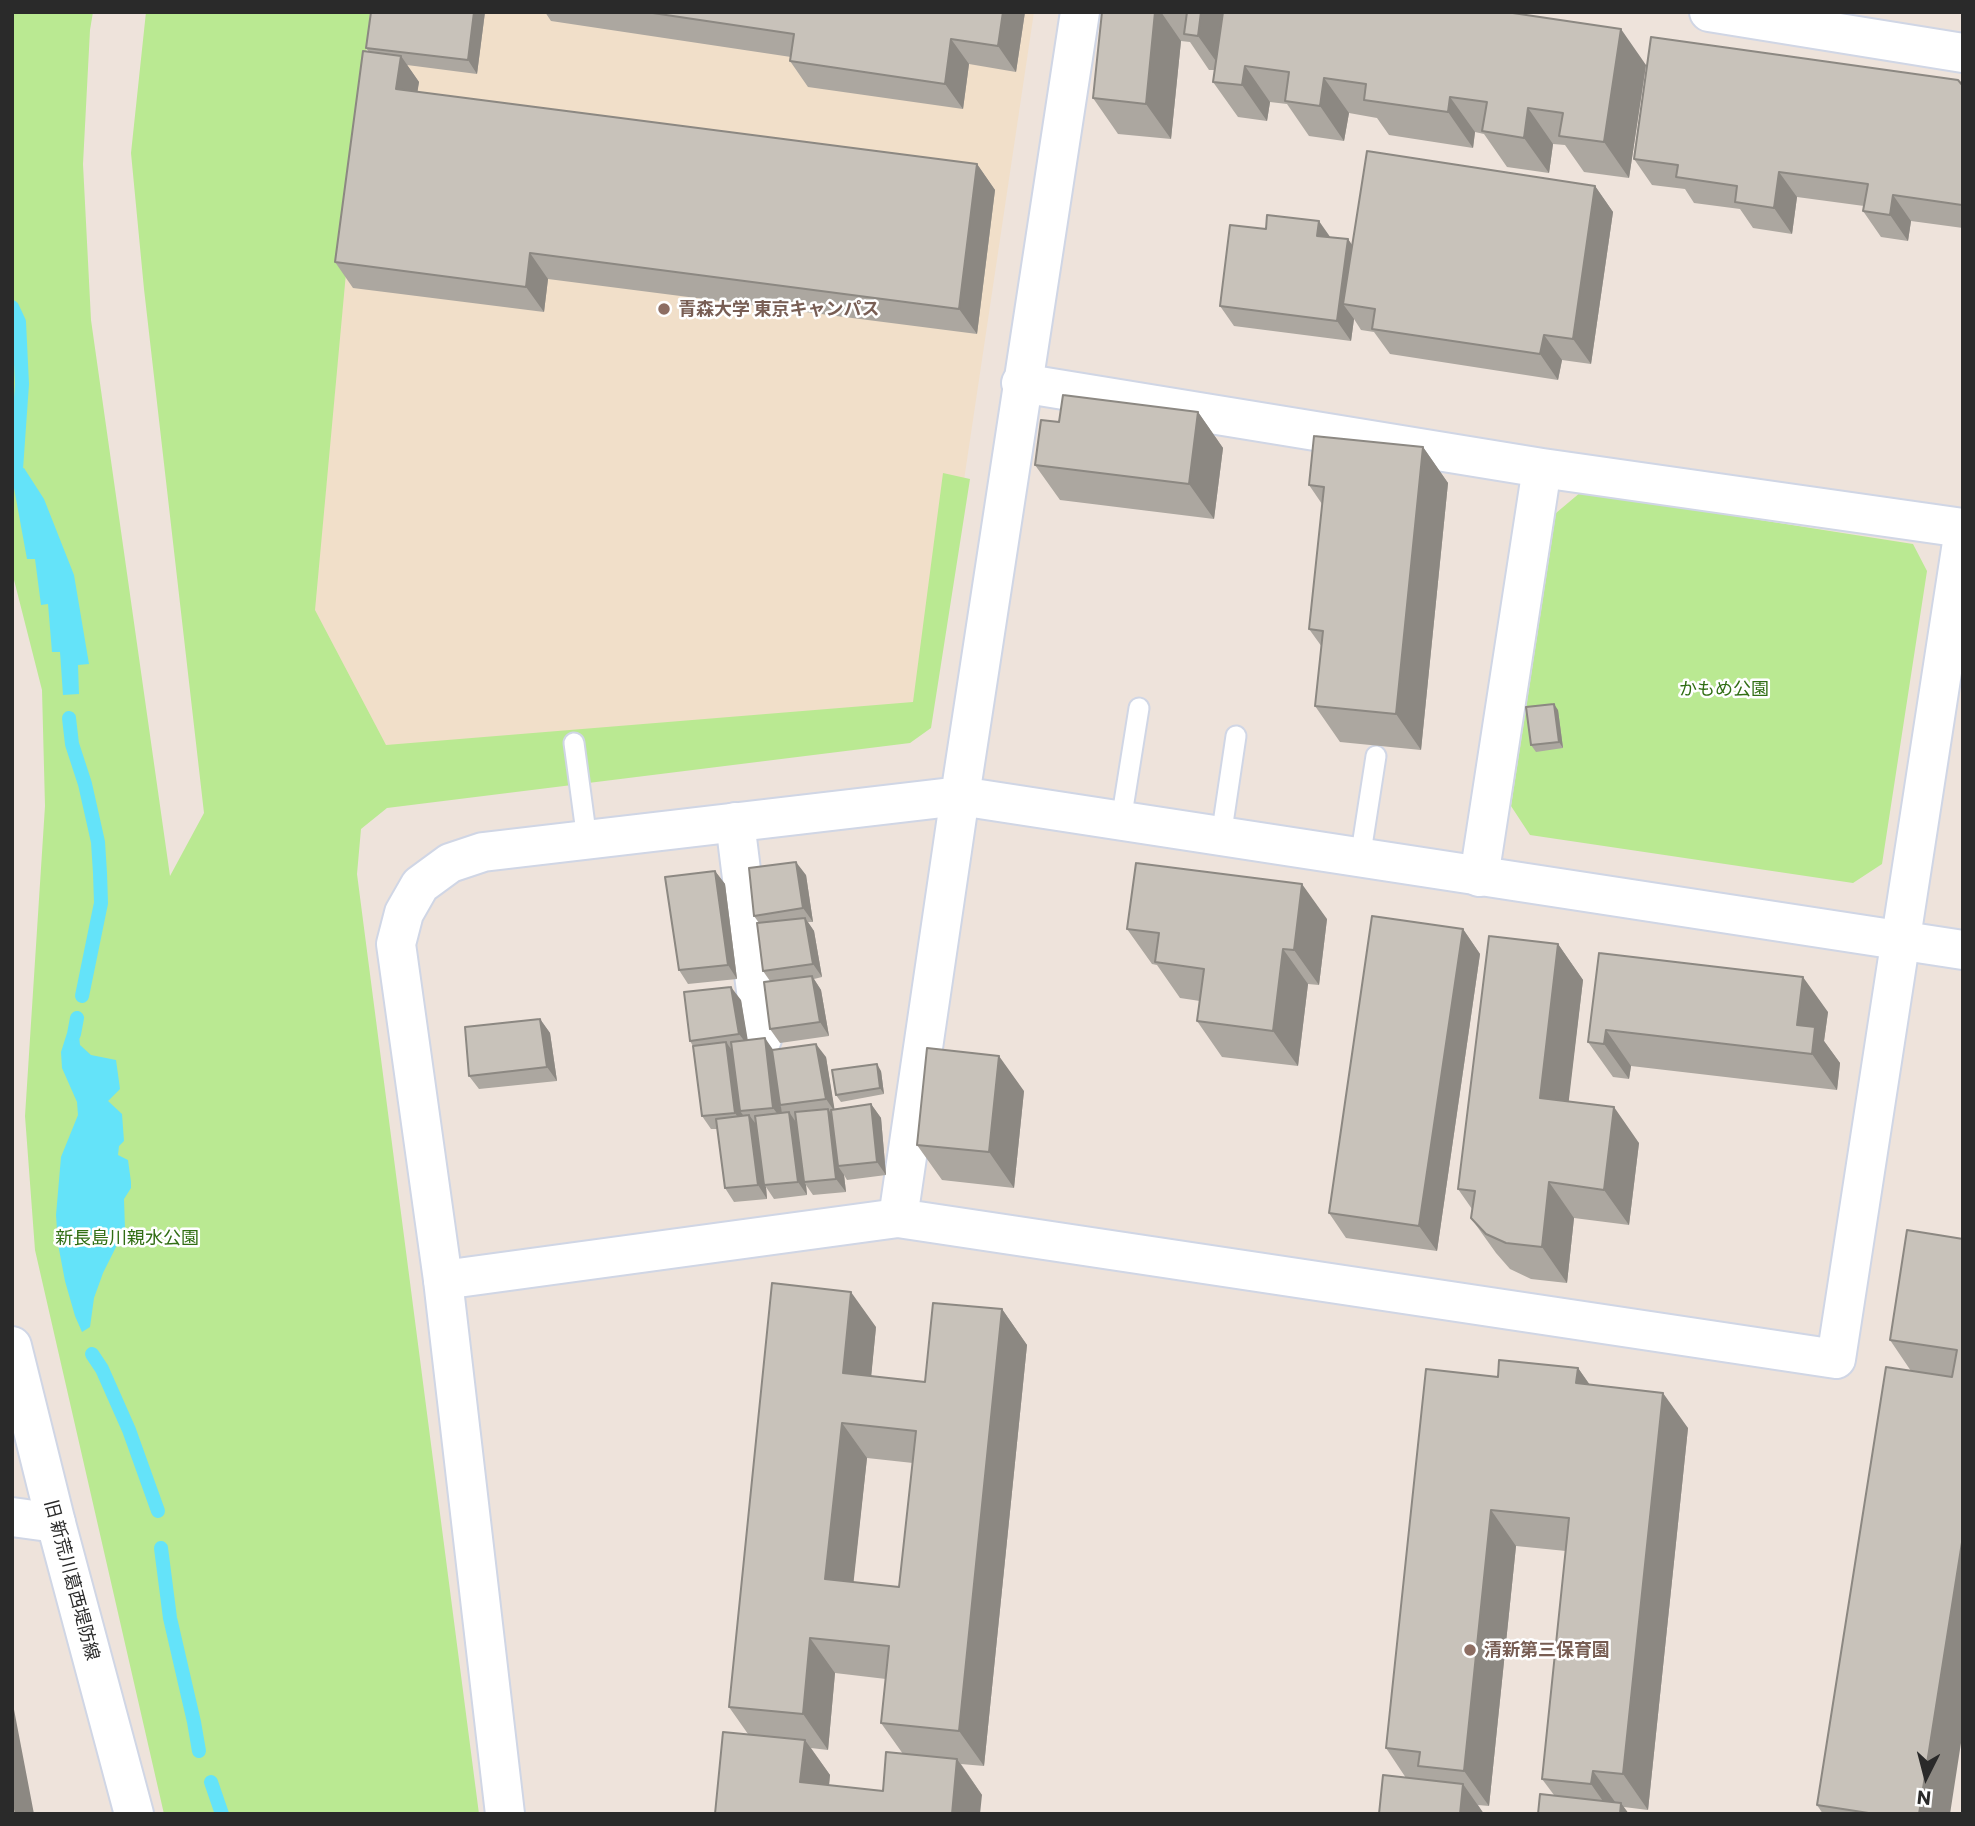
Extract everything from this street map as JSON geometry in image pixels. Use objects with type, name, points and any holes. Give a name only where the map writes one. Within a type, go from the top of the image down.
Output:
[{"type":"street","points":[[898,1217],[1021,383],[1080,12]]},
{"type":"street","points":[[1709,12],[1963,53]]},
{"type":"street","points":[[1021,383],[1542,468],[1963,528]]},
{"type":"street","points":[[1479,877],[1542,468]]},
{"type":"street","points":[[443,1280],[898,1217],[1836,1359],[1963,536]]},
{"type":"street","points":[[505,1814],[443,1280],[397,944],[404,913],[420,885],[450,863],[483,852],[960,796],[1963,950]]},
{"type":"street","points":[[736,822],[762,1039]]},
{"type":"street","name":"旧 新荒川葛西堤防線","points":[[12,1346],[56,1524],[134,1814]]},
{"type":"street","points":[[12,1517],[56,1524]]},
{"type":"lane","points":[[1121,821],[1139,708]]},
{"type":"lane","points":[[1221,837],[1236,736]]},
{"type":"lane","points":[[574,743],[587,840]]},
{"type":"lane","points":[[1360,859],[1376,756]]},
{"type":"shaded area","name":"青森大学 東京キャンパス","points":[[377,12],[1034,12],[929,714],[377,759],[301,606]]},
{"type":"green space","name":"新長島川親水公園","points":[[12,12],[93,12],[83,164],[91,320],[170,876],[204,813],[131,153],[146,12],[370,12],[315,610],[386,745],[913,702],[943,473],[970,479],[931,728],[910,743],[387,808],[361,829],[357,874],[479,1814],[164,1814],[35,1250],[25,1116],[45,806],[42,690],[12,572]]},
{"type":"green space","name":"かもめ公園","points":[[1581,492],[1913,544],[1927,571],[1882,864],[1853,883],[1530,835],[1511,806],[1556,513]]},
{"type":"water","points":[[24,468],[44,499],[74,575],[89,664],[78,665],[79,694],[63,695],[60,652],[52,652],[48,604],[41,605],[35,559],[27,559],[12,477],[12,471]]},
{"type":"water","points":[[67,1033],[79,1035],[80,1045],[91,1055],[116,1060],[120,1089],[108,1101],[122,1114],[124,1141],[119,1146],[118,1155],[128,1160],[131,1182],[131,1188],[124,1199],[125,1229],[94,1298],[90,1327],[82,1332],[65,1281],[56,1215],[61,1157],[78,1115],[77,1102],[62,1068],[61,1052]]},
{"type":"building","points":[[371,12],[474,12],[468,60],[366,48]]},
{"type":"building","points":[[646,12],[1003,12],[998,46],[951,39],[945,84],[790,61],[794,34]]},
{"type":"building","points":[[1102,12],[1155,12],[1146,104],[1093,98]]},
{"type":"building","points":[[1187,12],[1201,12],[1198,36],[1184,34]]},
{"type":"building","points":[[1223,12],[1506,12],[1621,29],[1604,142],[1559,136],[1563,113],[1528,108],[1524,138],[1482,131],[1487,102],[1450,97],[1448,112],[1364,100],[1366,84],[1324,78],[1320,106],[1285,101],[1289,72],[1245,66],[1242,85],[1213,82]]},
{"type":"building","points":[[1651,37],[1958,80],[1963,86],[1962,205],[1893,195],[1890,215],[1863,211],[1868,184],[1779,172],[1774,208],[1735,202],[1737,186],[1676,177],[1678,165],[1634,159]]},
{"type":"building","points":[[363,51],[401,56],[396,89],[977,164],[959,309],[530,253],[526,287],[335,262]]},
{"type":"building","points":[[1367,151],[1595,186],[1573,339],[1544,335],[1540,354],[1372,329],[1375,309],[1343,304]]},
{"type":"building","points":[[1267,215],[1319,221],[1317,236],[1348,239],[1337,321],[1220,306],[1230,225],[1266,229]]},
{"type":"building","points":[[1063,395],[1198,412],[1189,484],[1035,465],[1041,420],[1059,422]]},
{"type":"building","points":[[1314,436],[1423,447],[1396,714],[1315,706],[1323,631],[1309,629],[1324,487],[1309,485]]},
{"type":"building","points":[[1554,704],[1559,742],[1531,745],[1526,707]]},
{"type":"building","points":[[796,862],[803,908],[754,916],[749,868]]},
{"type":"building","points":[[1136,863],[1302,884],[1294,950],[1283,949],[1273,1031],[1197,1021],[1204,969],[1155,962],[1159,933],[1127,929]]},
{"type":"building","points":[[715,871],[728,965],[679,970],[665,877]]},
{"type":"building","points":[[1372,916],[1463,929],[1419,1226],[1329,1213]]},
{"type":"building","points":[[805,918],[813,964],[763,971],[757,923]]},
{"type":"building","points":[[1489,936],[1558,944],[1540,1098],[1614,1107],[1604,1190],[1549,1182],[1542,1247],[1506,1243],[1486,1234],[1471,1218],[1475,1191],[1458,1189]]},
{"type":"building","points":[[1599,953],[1803,977],[1797,1025],[1815,1027],[1812,1054],[1606,1030],[1604,1044],[1588,1042]]},
{"type":"building","points":[[812,976],[820,1022],[770,1029],[764,982]]},
{"type":"building","points":[[731,987],[739,1034],[690,1041],[684,992]]},
{"type":"building","points":[[540,1019],[547,1067],[469,1076],[465,1027]]},
{"type":"building","points":[[765,1038],[773,1108],[740,1111],[731,1042]]},
{"type":"building","points":[[726,1042],[735,1113],[702,1116],[693,1046]]},
{"type":"building","points":[[816,1044],[826,1099],[780,1105],[772,1050]]},
{"type":"building","points":[[927,1048],[999,1056],[989,1152],[917,1145]]},
{"type":"building","points":[[877,1064],[880,1088],[836,1095],[832,1070]]},
{"type":"building","points":[[871,1104],[877,1162],[838,1166],[831,1110]]},
{"type":"building","points":[[828,1109],[836,1179],[804,1182],[795,1112]]},
{"type":"building","points":[[789,1112],[798,1182],[764,1185],[755,1116]]},
{"type":"building","points":[[749,1115],[758,1185],[725,1188],[716,1119]]},
{"type":"building","points":[[1907,1230],[1963,1239],[1963,1536],[1919,1814],[1875,1814],[1817,1805],[1886,1367],[1952,1377],[1957,1350],[1890,1340]]},
{"type":"building","points":[[772,1283],[851,1292],[843,1373],[925,1382],[933,1303],[1002,1309],[959,1731],[881,1723],[889,1646],[810,1638],[803,1714],[729,1707]],"holes":[[[842,1423],[916,1431],[899,1587],[825,1579]]]},
{"type":"building","points":[[1499,1360],[1578,1368],[1576,1383],[1663,1393],[1623,1774],[1593,1771],[1591,1784],[1542,1779],[1569,1518],[1491,1510],[1464,1771],[1418,1766],[1420,1752],[1386,1748],[1426,1369],[1498,1377]]},
{"type":"building","points":[[723,1732],[805,1740],[800,1782],[883,1791],[886,1752],[957,1759],[952,1814],[715,1814]]},
{"type":"building","points":[[1383,1775],[1463,1784],[1460,1814],[1379,1814]]},
{"type":"building","points":[[12,1794],[16,1814],[12,1814]]},
{"type":"building","points":[[1540,1794],[1621,1803],[1620,1814],[1538,1814]]},
{"type":"waterway","points":[[12,307],[19,322],[22,384],[16,469]]},
{"type":"waterway","points":[[69,718],[72,744],[85,784],[98,842],[100,873],[101,903],[82,996]]},
{"type":"waterway","points":[[74,1034],[77,1018]]},
{"type":"waterway","points":[[92,1354],[102,1369],[129,1430],[158,1511]]},
{"type":"waterway","points":[[161,1548],[170,1618],[199,1751]]},
{"type":"waterway","points":[[211,1782],[222,1814]]},
{"type":"place","name":"青森大学 東京キャンパス","points":[[664,309]]},
{"type":"place","name":"清新第三保育園","points":[[1470,1650]]}]
